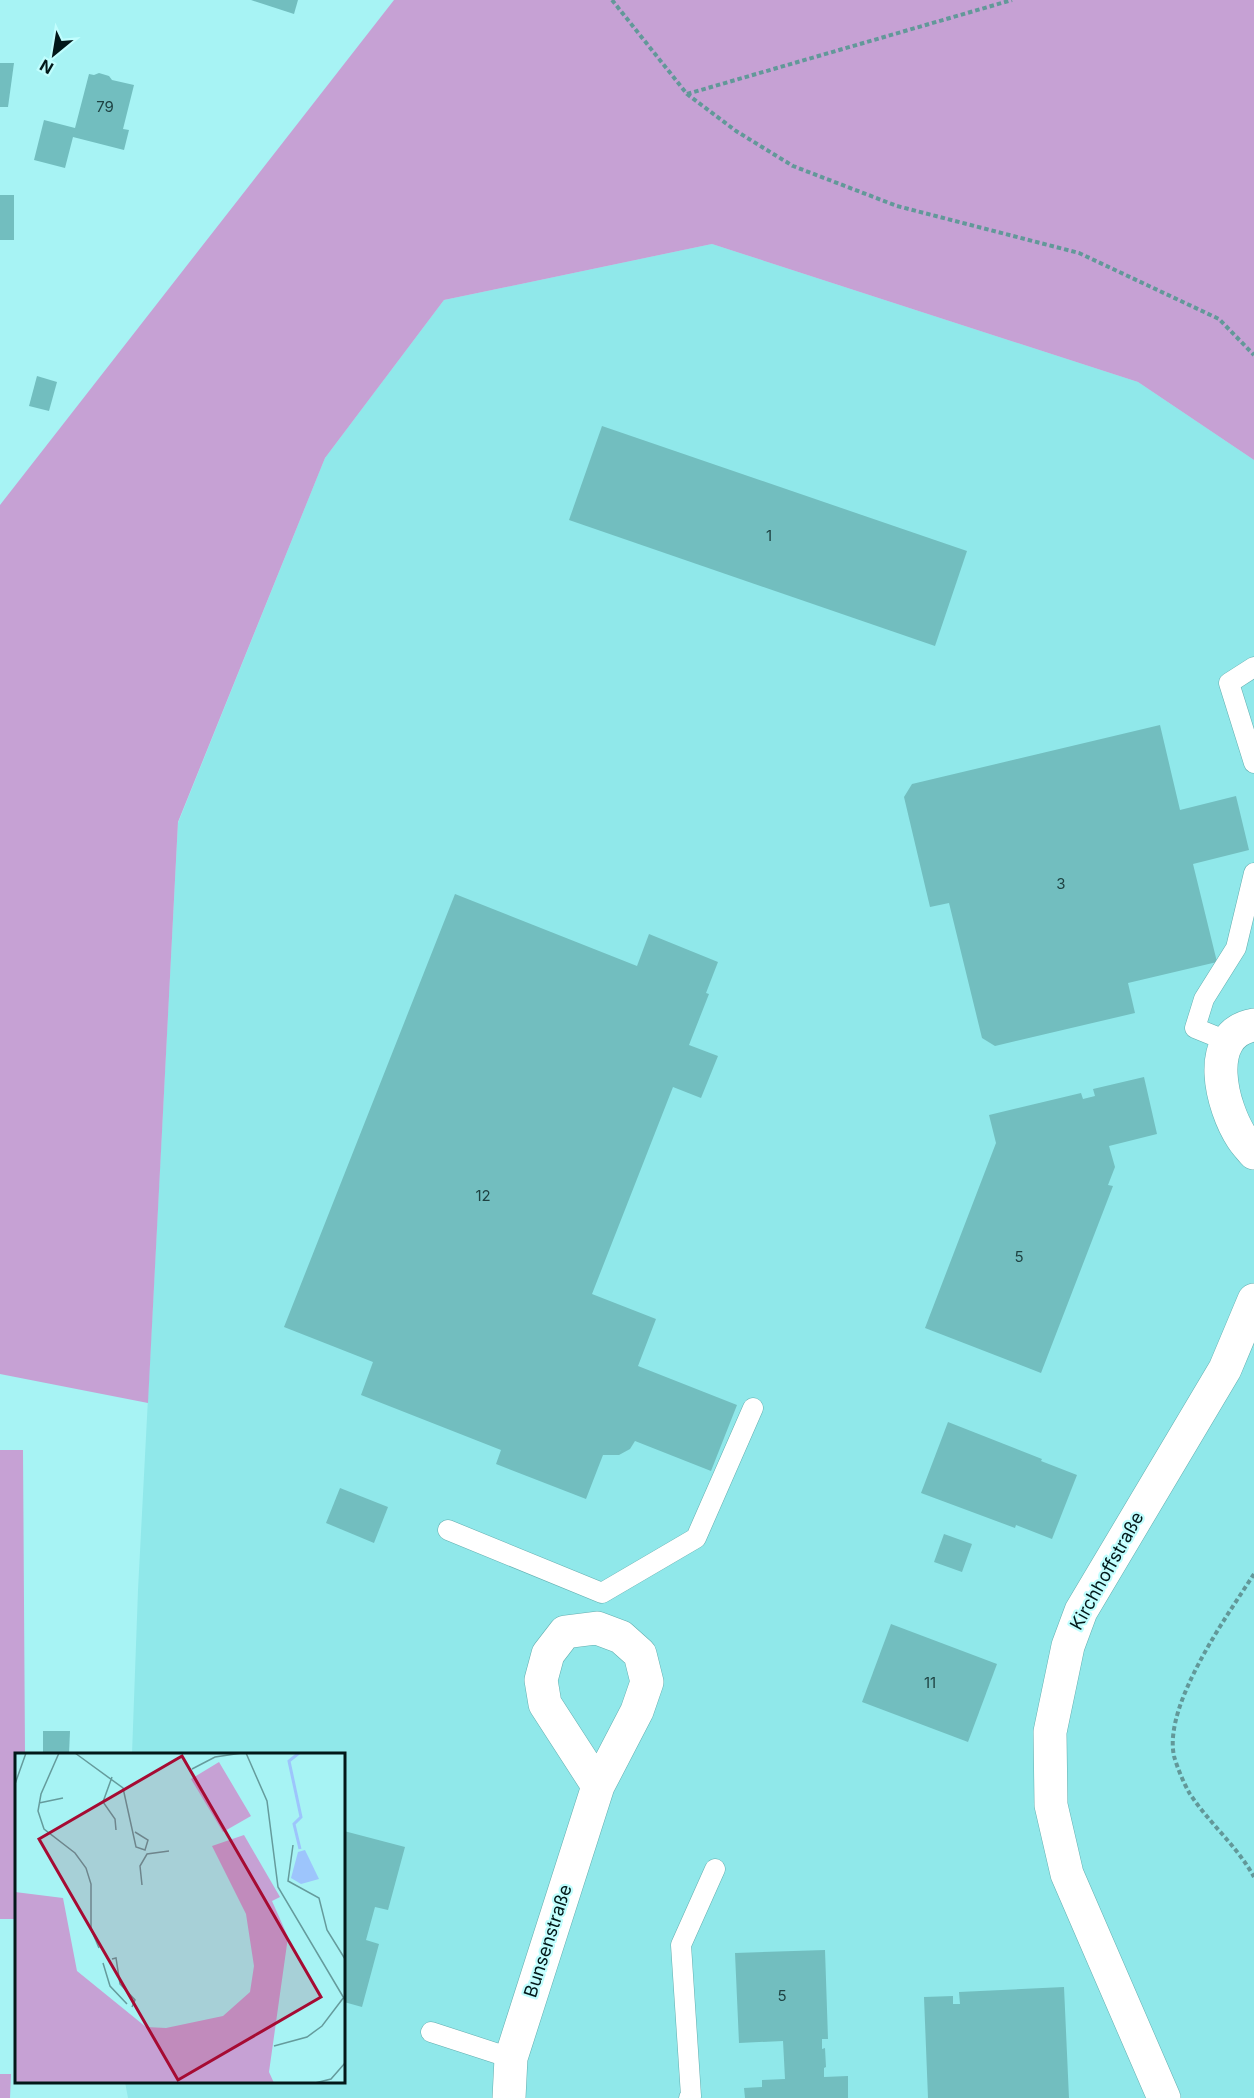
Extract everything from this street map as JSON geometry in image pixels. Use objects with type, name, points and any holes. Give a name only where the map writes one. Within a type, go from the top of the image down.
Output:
[{"type":"street","points":[[1240,1033],[1221,1060],[1221,1074],[1227,1107],[1242,1138],[1254,1152]]},
{"type":"street","name":"Kirchhoffstraße","points":[[1164,2098],[1067,1874],[1051,1805],[1050,1731],[1068,1646],[1081,1611],[1226,1369],[1254,1300]]},
{"type":"street","points":[[597,1628],[565,1632],[548,1654],[541,1680],[545,1704],[598,1786]]},
{"type":"street","name":"Bunsenstraße","points":[[509,2098],[511,2058],[598,1786],[637,1711],[647,1683],[640,1654],[621,1637],[597,1628]]},
{"type":"lane","points":[[1254,667],[1229,683],[1254,763]]},
{"type":"lane","points":[[1240,1033],[1195,1028],[1204,999],[1236,948],[1254,873]]},
{"type":"lane","points":[[602,1593],[696,1538],[753,1408]]},
{"type":"lane","points":[[448,1530],[602,1593]]},
{"type":"lane","points":[[597,1628],[602,1593]]},
{"type":"lane","points":[[689,2098],[691,2096],[681,1945],[715,1869]]},
{"type":"lane","points":[[431,2032],[511,2058]]},
{"type":"path","points":[[612,0],[687,94],[736,131],[794,166],[897,206],[1079,252],[1219,320],[1254,356]]},
{"type":"path","points":[[687,94],[1012,0]]},
{"type":"path","points":[[1254,1574],[1213,1639],[1183,1694],[1175,1728],[1174,1755],[1190,1793],[1246,1862],[1254,1877]]},
{"type":"shaded area","points":[[394,0],[1254,0],[1254,460],[1138,382],[712,244],[444,300],[325,458],[178,822],[148,1403],[0,1374],[0,505]]},
{"type":"shaded area","points":[[712,244],[1138,382],[1254,460],[1254,2098],[128,2098],[125,2083],[345,2083],[345,1753],[132,1753],[138,1590],[178,823],[325,458],[444,300]]},
{"type":"shaded area","points":[[0,1450],[23,1450],[25,1753],[15,1753],[15,1919],[0,1919]]},
{"type":"shaded area","points":[[0,2074],[11,2074],[10,2098],[0,2098]]},
{"type":"building","points":[[251,0],[298,0],[294,14]]},
{"type":"building","points":[[0,63],[14,63],[8,107],[0,107]]},
{"type":"building","points":[[99,73],[109,76],[112,80],[134,85],[123,129],[129,130],[124,150],[73,137],[65,168],[34,160],[44,120],[75,128],[89,74]]},
{"type":"building","points":[[0,195],[14,195],[14,240],[0,240]]},
{"type":"building","points":[[37,376],[57,382],[49,411],[29,406]]},
{"type":"building","points":[[602,426],[967,551],[935,646],[569,520]]},
{"type":"building","points":[[1160,725],[1180,810],[1236,796],[1249,850],[1193,864],[1217,962],[1128,983],[1135,1013],[995,1046],[982,1038],[949,903],[930,907],[904,797],[912,784]]},
{"type":"building","points":[[455,894],[637,966],[649,934],[718,962],[706,993],[709,994],[689,1045],[718,1056],[701,1098],[673,1087],[592,1294],[656,1319],[638,1366],[737,1405],[711,1471],[635,1441],[630,1449],[619,1455],[603,1455],[586,1499],[496,1464],[501,1450],[361,1395],[373,1362],[284,1327]]},
{"type":"building","points":[[1144,1077],[1157,1134],[1109,1146],[1115,1167],[1108,1185],[1113,1186],[1041,1373],[925,1328],[996,1143],[989,1115],[1081,1093],[1083,1099],[1095,1096],[1093,1089]]},
{"type":"building","points":[[948,1422],[1077,1475],[1052,1539],[1016,1525],[1015,1528],[921,1493]]},
{"type":"building","points":[[340,1488],[388,1507],[374,1543],[326,1523]]},
{"type":"building","points":[[944,1534],[972,1544],[962,1572],[934,1562]]},
{"type":"building","points":[[891,1624],[997,1664],[968,1742],[862,1702]]},
{"type":"building","points":[[43,1731],[70,1731],[69,1753],[43,1753]]},
{"type":"building","points":[[345,1831],[405,1847],[388,1910],[375,1907],[366,1940],[379,1944],[362,2007],[345,2002]]},
{"type":"building","points":[[825,1950],[828,2039],[822,2039],[826,2067],[824,2077],[848,2076],[848,2098],[745,2098],[744,2088],[762,2087],[762,2080],[785,2079],[783,2041],[739,2043],[735,1953]]},
{"type":"building","points":[[1064,1987],[1069,2098],[928,2098],[924,1997],[953,1996],[953,2004],[960,2004],[959,1992]]}]
